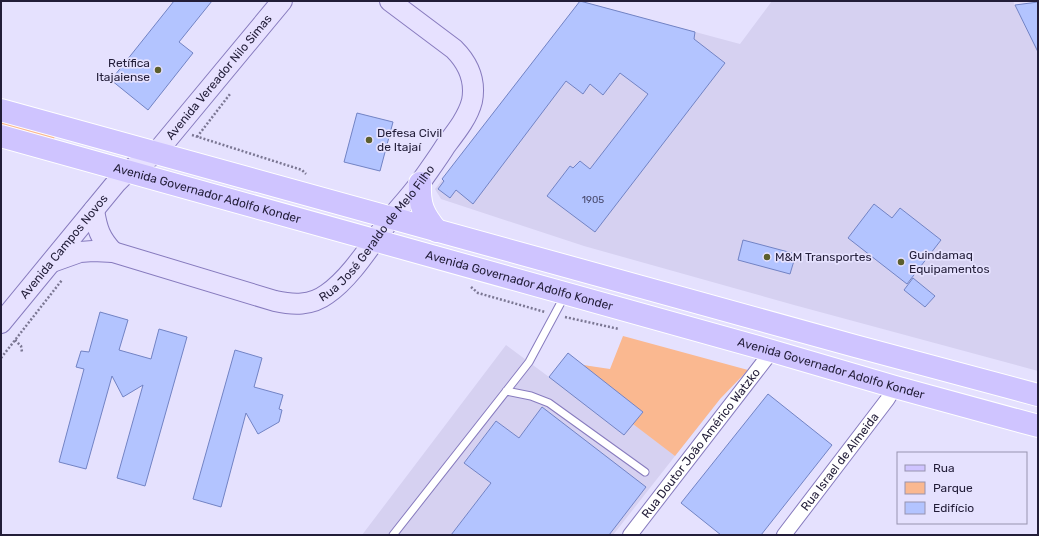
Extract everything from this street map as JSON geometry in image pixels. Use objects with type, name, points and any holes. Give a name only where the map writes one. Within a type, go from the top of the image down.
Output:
[{"type":"main road","name":"Avenida Vereador Nilo Simas","points":[[128,171],[156,153],[282,1]]},
{"type":"main road","name":"Rua José Geraldo de Melo Filho","points":[[57,270],[80,252],[113,252],[275,301],[293,304],[311,302],[327,295],[342,281],[420,183],[461,124],[472,101],[472,80],[466,63],[454,49],[390,1]]},
{"type":"main road","name":"Avenida Governador Adolfo Konder","points":[[1,110],[855,346],[1038,395]]},
{"type":"main road","name":"Avenida Governador Adolfo Konder","points":[[1,136],[1038,426]]},
{"type":"main road","name":"Avenida Campos Novos","points":[[1,322],[23,294],[57,270],[94,210],[128,171]]},
{"type":"main road","points":[[420,183],[419,196],[421,207],[437,231]]},
{"type":"main road","points":[[94,210],[97,229],[103,241],[113,252]]},
{"type":"street","name":"Rua Doutor João Américo Watzko","points":[[630,535],[772,351]]},
{"type":"street","name":"Rua Israel de Almeida","points":[[784,535],[887,400],[895,387]]},
{"type":"lane","points":[[393,535],[529,362],[566,293]]},
{"type":"lane","points":[[506,391],[531,396],[549,403],[645,472]]},
{"type":"path","points":[[1,358],[15,340],[57,270]]},
{"type":"path","points":[[15,340],[21,346],[22,352]]},
{"type":"shaded area","points":[[580,1],[740,44],[772,1],[1013,1],[1038,52],[1038,371],[584,246],[441,199],[435,189]]},
{"type":"shaded area","points":[[506,345],[549,377],[568,353],[583,365],[610,370],[720,399],[613,535],[609,535],[542,407],[519,438],[496,421],[464,462],[491,483],[451,535],[362,535]]},
{"type":"green space","points":[[1,120],[55,135],[53,143],[1,129]]},
{"type":"green space","points":[[623,336],[748,370],[720,399],[675,456],[633,424],[583,365],[610,369]]},
{"type":"building","points":[[174,1],[212,1],[179,42],[193,53],[148,110],[111,80]]},
{"type":"building","points":[[580,1],[695,32],[694,39],[725,63],[595,232],[547,196],[570,166],[573,168],[580,161],[590,169],[648,94],[620,73],[603,95],[590,84],[583,94],[566,81],[473,204],[456,190],[450,198],[438,189],[444,181],[442,179]]},
{"type":"building","points":[[1038,2],[1038,52],[1015,5]]},
{"type":"building","name":"Defesa Civil de Itajaí","points":[[357,113],[393,122],[380,171],[344,162]]},
{"type":"building","name":"Guindamaq Equipamentos","points":[[874,204],[892,218],[900,208],[941,240],[907,284],[848,238]]},
{"type":"building","name":"M&M Transportes","points":[[743,240],[796,254],[790,274],[738,260]]},
{"type":"building","points":[[913,278],[935,296],[925,307],[904,290]]},
{"type":"building","points":[[100,312],[128,320],[119,350],[151,359],[159,329],[187,337],[145,486],[117,478],[143,385],[123,397],[112,376],[86,469],[59,462],[84,369],[76,367],[81,351],[89,352]]},
{"type":"building","points":[[235,350],[262,358],[254,387],[283,395],[279,409],[282,410],[279,422],[258,434],[246,413],[221,507],[193,499]]},
{"type":"building","points":[[568,353],[643,412],[624,435],[549,377]]},
{"type":"building","points":[[768,394],[832,445],[761,535],[721,535],[681,503]]},
{"type":"building","points":[[542,407],[646,487],[609,535],[451,535],[491,483],[464,463],[496,421],[519,438]]},
{"type":"place","name":"Retífica Itajaiense","points":[[158,70]]},
{"type":"place","name":"Defesa Civil de Itajaí","points":[[369,140]]},
{"type":"place","name":"M&M Transportes","points":[[767,257]]},
{"type":"place","name":"Guindamaq Equipamentos","points":[[901,262]]}]
